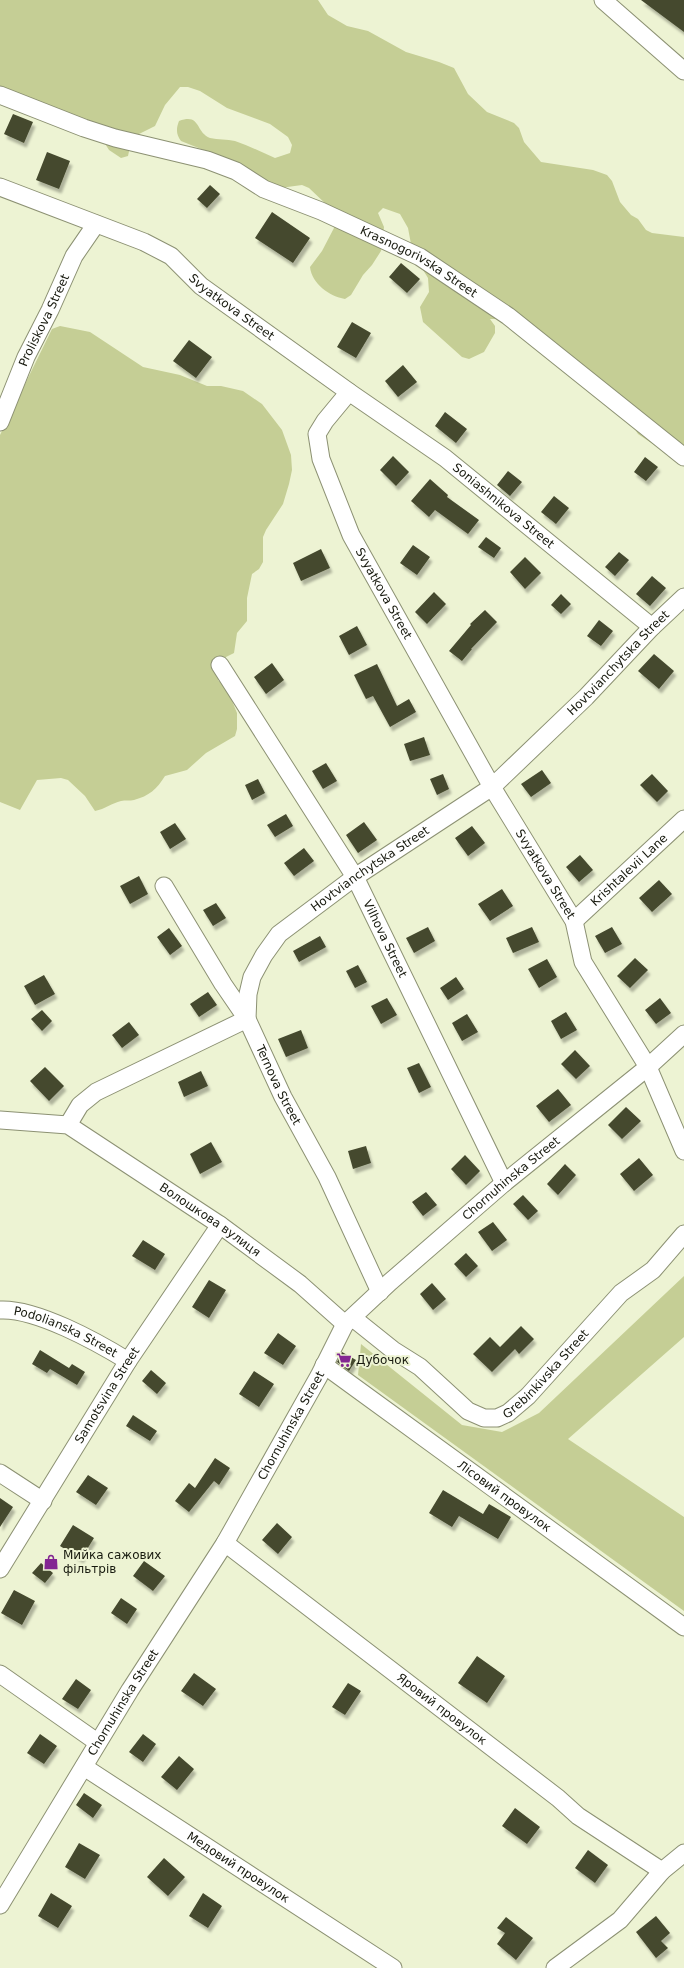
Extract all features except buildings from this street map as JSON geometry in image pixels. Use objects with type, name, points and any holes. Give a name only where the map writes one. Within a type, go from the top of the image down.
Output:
[{"type":"street","points":[[603,0],[684,70]]},
{"type":"street","name":"Krasnogorivska Street","points":[[0,95],[84,128],[115,138],[208,160],[236,171],[264,189],[321,211],[420,257],[508,316],[684,457]]},
{"type":"street","name":"Svyatkova Street","points":[[0,188],[144,242],[171,256],[201,286],[349,392],[325,421],[318,434],[320,460],[351,535],[492,787],[574,921],[583,962],[648,1067],[684,1150]]},
{"type":"street","name":"Proliskova Street","points":[[0,422],[26,356],[50,310],[74,256],[96,224]]},
{"type":"street","name":"Soniashnikova Street","points":[[349,392],[445,458],[652,627]]},
{"type":"street","name":"Hovtvianchytska Street","points":[[247,1019],[248,994],[252,977],[264,955],[279,934],[355,877],[492,787],[586,697],[652,627],[684,597]]},
{"type":"street","name":"Vilhova Street","points":[[220,665],[355,877],[504,1183]]},
{"type":"street","name":"Krishtalevii Lane","points":[[574,921],[684,819]]},
{"type":"street","name":"Ternova Street","points":[[164,886],[223,984],[247,1019],[283,1097],[327,1177],[380,1292]]},
{"type":"street","points":[[0,1120],[68,1125],[80,1105],[96,1092],[247,1019]]},
{"type":"street","name":"Chornuhinska Street","points":[[0,1905],[98,1742],[225,1543],[349,1321],[504,1183],[648,1067],[684,1034]]},
{"type":"street","name":"Волошкова вулиця","points":[[68,1125],[220,1226],[349,1321]]},
{"type":"street","name":"Samotsvina Street","points":[[0,1569],[128,1361],[220,1226]]},
{"type":"street","name":"Grebinkivska Street","points":[[349,1321],[420,1367],[468,1412],[484,1418],[497,1418],[508,1414],[528,1396],[621,1293],[653,1270],[684,1234]]},
{"type":"street","name":"Podolianska Street","points":[[0,1310],[30,1314],[92,1339],[128,1361]]},
{"type":"street","name":"Лісовий провулок","points":[[324,1366],[684,1627]]},
{"type":"street","points":[[0,1473],[43,1501]]},
{"type":"street","name":"Яровий провулок","points":[[225,1543],[558,1798],[578,1816],[662,1871]]},
{"type":"street","points":[[0,1674],[98,1742]]},
{"type":"street","name":"Медовий провулок","points":[[84,1767],[393,1968]]},
{"type":"street","points":[[555,1968],[620,1920],[662,1871],[684,1853]]},
{"type":"green space","points":[[0,0],[318,0],[328,15],[347,26],[368,31],[406,52],[454,68],[468,94],[487,112],[514,123],[519,128],[524,142],[541,162],[593,170],[607,175],[612,181],[620,202],[631,215],[638,219],[646,230],[652,233],[684,237],[684,465],[638,434],[619,405],[498,319],[490,319],[495,326],[495,333],[484,352],[469,359],[462,357],[423,322],[420,307],[429,292],[428,278],[420,265],[414,260],[408,228],[400,214],[383,208],[378,213],[384,227],[381,251],[363,275],[351,295],[345,299],[333,295],[322,288],[314,279],[310,267],[322,251],[334,228],[328,206],[309,188],[302,185],[280,188],[231,161],[181,141],[177,131],[179,121],[191,119],[195,121],[205,135],[210,138],[235,141],[275,158],[290,153],[292,145],[288,137],[270,124],[227,108],[200,91],[188,87],[180,87],[165,105],[155,126],[135,136],[131,142],[128,156],[121,158],[109,150],[94,126],[0,88]]},
{"type":"green space","points":[[60,326],[90,332],[143,367],[180,375],[207,386],[221,386],[243,391],[262,404],[282,430],[291,455],[292,470],[283,504],[263,537],[263,562],[259,569],[252,574],[247,598],[247,621],[237,633],[234,653],[224,658],[218,680],[228,691],[237,713],[237,729],[235,736],[206,753],[187,770],[165,776],[159,785],[148,794],[134,800],[118,802],[95,811],[85,796],[68,780],[61,778],[37,780],[20,810],[0,802],[0,435],[52,329]]},
{"type":"green space","points":[[684,1276],[684,1337],[568,1439],[684,1517],[684,1611],[358,1375],[361,1344],[462,1425],[502,1432],[539,1413]]},
{"type":"place","name":"Дубочок","points":[[344,1360]]},
{"type":"place","name":"Мийка сажових фільтрів","points":[[51,1562]]}]
